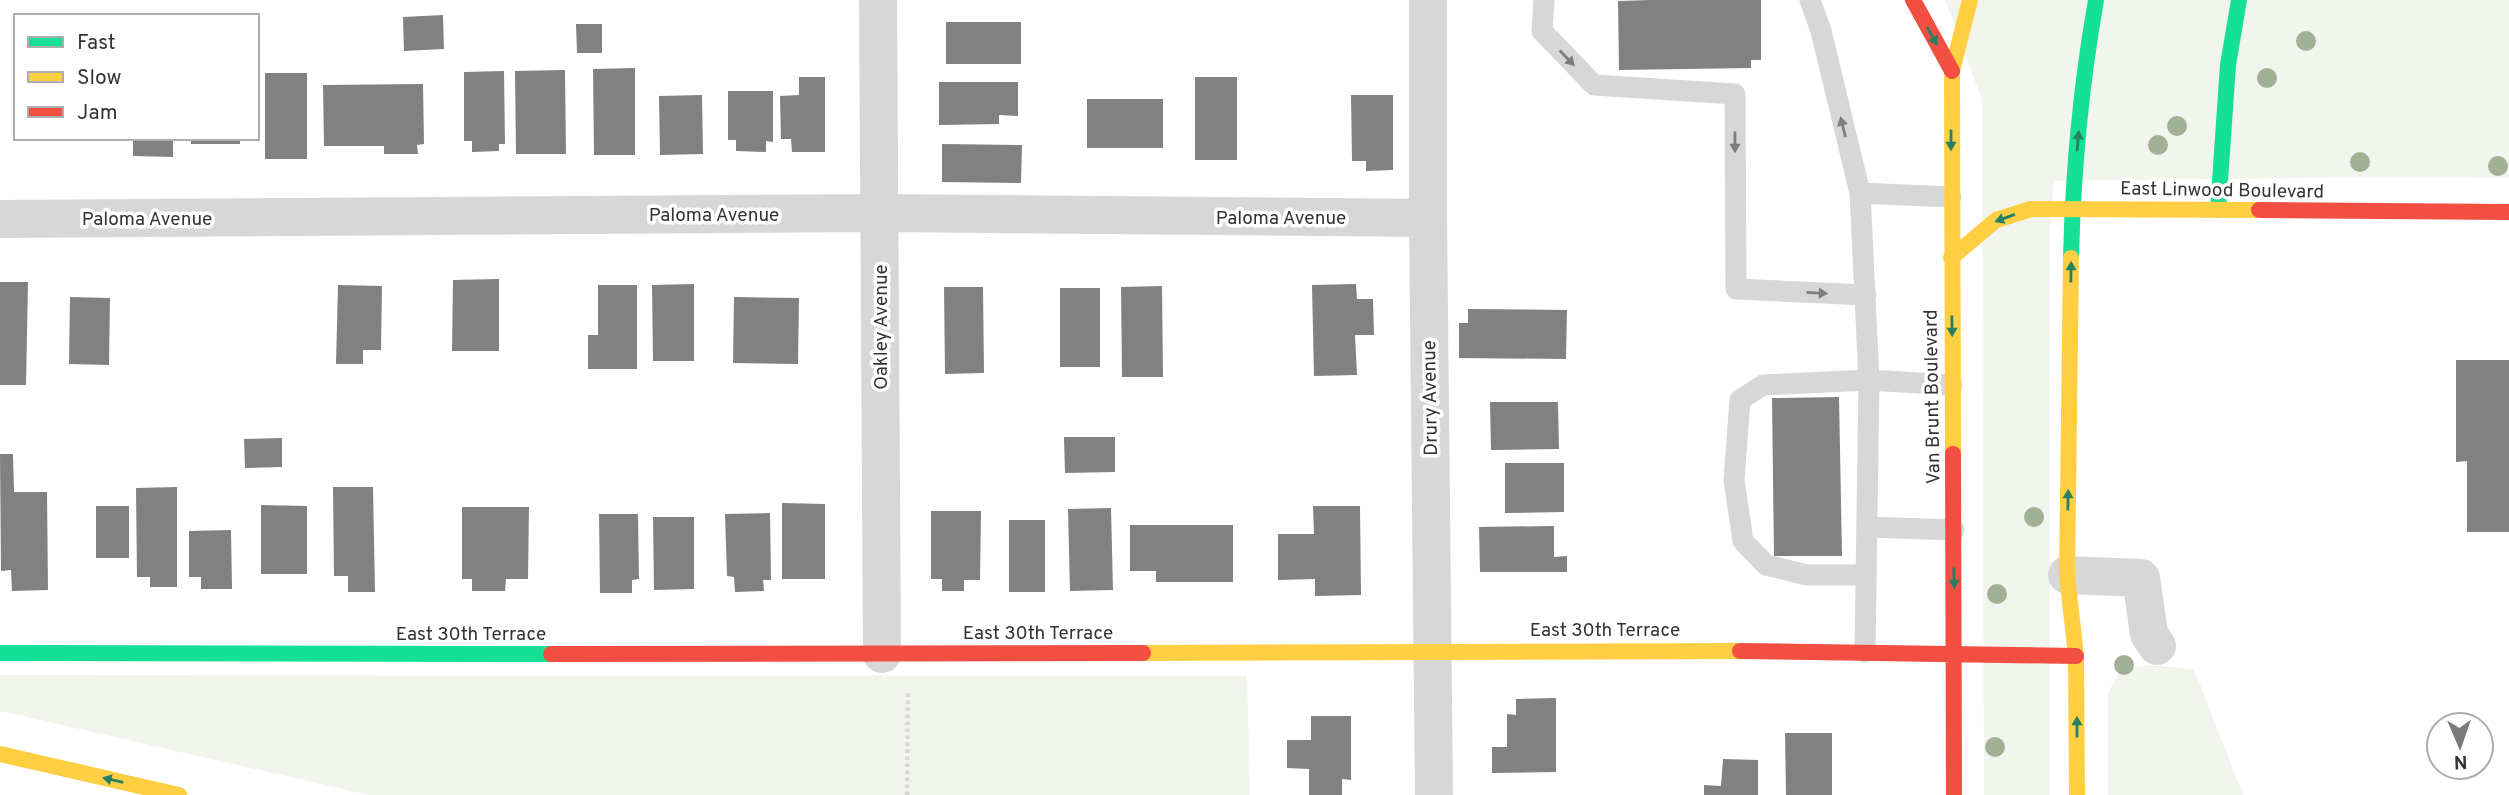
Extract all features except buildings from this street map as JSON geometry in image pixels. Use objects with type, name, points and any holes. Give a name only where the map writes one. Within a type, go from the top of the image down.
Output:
[{"type":"main road","points":[[1913,0],[1952,71]]},
{"type":"main road","name":"Van Brunt Boulevard","points":[[1954,795],[1952,71],[1970,0]]},
{"type":"main road","points":[[2077,795],[2076,656],[2067,575],[2072,209],[2085,61],[2096,0]]},
{"type":"main road","points":[[2218,210],[2228,65],[2239,0]]},
{"type":"main road","name":"East Linwood Boulevard","points":[[1951,258],[1996,220],[2031,209],[2509,212]]},
{"type":"main road","name":"East 30th Terrace","points":[[0,653],[882,654],[1432,650],[1955,652],[2076,656]]},
{"type":"main road","points":[[0,754],[179,795]]},
{"type":"street","name":"Oakley Avenue","points":[[878,0],[882,654]]},
{"type":"street","name":"Drury Avenue","points":[[1428,0],[1434,795]]},
{"type":"street","name":"Paloma Avenue","points":[[0,219],[880,213],[1428,218]]},
{"type":"street","points":[[2067,575],[2141,578],[2149,634],[2157,646]]},
{"type":"lane","points":[[1544,0],[1542,31],[1594,85],[1735,94],[1736,289],[1866,295]]},
{"type":"lane","points":[[1810,0],[1821,31],[1860,193],[1869,380],[1865,652]]},
{"type":"lane","points":[[1860,193],[1951,197]]},
{"type":"lane","points":[[1866,575],[1807,575],[1766,565],[1743,541],[1734,480],[1740,400],[1763,385],[1869,380],[1952,385]]},
{"type":"lane","points":[[1867,527],[1954,530]]},
{"type":"path","points":[[907,726],[907,795]]},
{"type":"shaded area","points":[[1945,0],[2509,0],[2509,178],[2054,181],[2050,230],[2050,795],[1984,795],[1982,100]]},
{"type":"shaded area","points":[[2149,665],[2194,669],[2243,795],[2108,795],[2108,693],[2120,670]]},
{"type":"shaded area","points":[[0,675],[1247,676],[1250,795],[369,795],[0,711]]},
{"type":"traffic: fast","points":[[2071,258],[2079,129],[2096,0]]},
{"type":"traffic: fast","points":[[2218,210],[2228,65],[2239,0]]},
{"type":"traffic: fast","points":[[0,653],[551,654]]},
{"type":"traffic: slow","points":[[1953,454],[1952,71],[1970,0]]},
{"type":"traffic: slow","points":[[1951,258],[1996,220],[2031,209],[2259,210]]},
{"type":"traffic: slow","points":[[2071,258],[2067,575],[2076,656],[2077,795]]},
{"type":"traffic: slow","points":[[1143,653],[1740,651]]},
{"type":"traffic: slow","points":[[0,754],[179,795]]},
{"type":"traffic: jam","points":[[1913,0],[1952,71]]},
{"type":"traffic: jam","points":[[2259,210],[2509,212]]},
{"type":"traffic: jam","points":[[1953,454],[1954,795]]},
{"type":"traffic: jam","points":[[1740,651],[2076,656]]},
{"type":"traffic: jam","points":[[551,654],[1143,653]]}]
